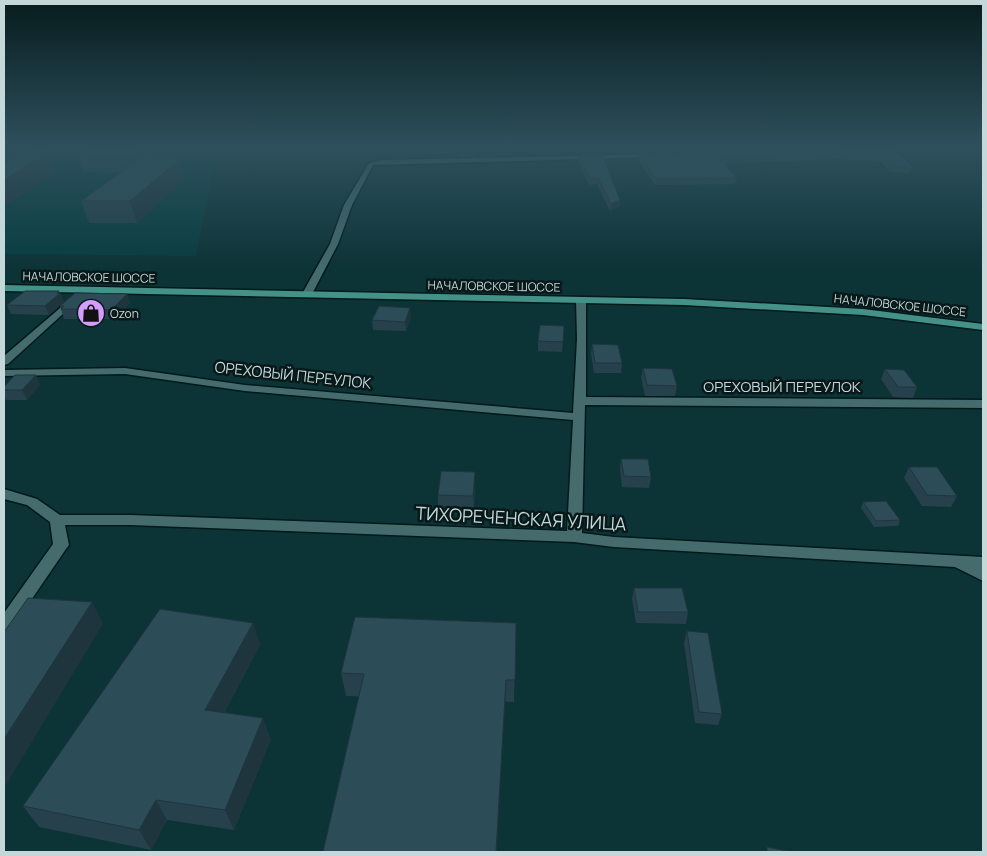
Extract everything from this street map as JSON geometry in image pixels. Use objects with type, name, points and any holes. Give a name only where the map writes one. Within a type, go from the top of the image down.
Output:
[{"type":"main road","name":"НАЧАЛОВСКОЕ ШОССЕ","points":[[4,288],[582,300],[800,308],[863,312],[983,327]]},
{"type":"street","points":[[307,294],[334,244],[348,205],[357,189]]},
{"type":"street","points":[[4,362],[84,290]]},
{"type":"street","points":[[574,537],[582,300]]},
{"type":"street","name":"ОРЕХОВЫЙ ПЕРЕУЛОК","points":[[4,373],[124,371],[245,388],[578,417]]},
{"type":"street","name":"ОРЕХОВЫЙ ПЕРЕУЛОК","points":[[580,401],[983,404]]},
{"type":"street","points":[[4,494],[32,502],[57,520],[60,545],[4,626]]},
{"type":"street","name":"ТИХОРЕЧЕНСКАЯ УЛИЦА","points":[[57,520],[130,520],[574,537],[614,542],[983,563]]},
{"type":"street","points":[[957,563],[983,575]]},
{"type":"shaded area","points":[[4,189],[209,189],[196,256],[4,254]]},
{"type":"building","points":[[98,189],[144,189],[130,201],[81,201]]},
{"type":"building","points":[[603,189],[616,189],[620,200],[611,204]]},
{"type":"building","points":[[25,291],[59,291],[57,293],[60,293],[45,306],[7,305]]},
{"type":"building","points":[[75,293],[127,294],[111,310],[61,309],[64,306],[60,306]]},
{"type":"building","points":[[379,306],[410,308],[405,322],[372,320]]},
{"type":"building","points":[[540,325],[564,326],[563,342],[538,341]]},
{"type":"building","points":[[592,344],[618,345],[622,363],[595,363]]},
{"type":"building","points":[[643,368],[672,369],[677,386],[647,385]]},
{"type":"building","points":[[885,369],[904,370],[917,387],[898,387]]},
{"type":"building","points":[[15,375],[36,375],[22,390],[4,390],[4,387]]},
{"type":"building","points":[[621,459],[648,459],[651,477],[624,476]]},
{"type":"building","points":[[909,467],[937,467],[957,496],[927,495]]},
{"type":"building","points":[[441,471],[475,472],[473,496],[438,495]]},
{"type":"building","points":[[886,501],[900,520],[876,521],[863,502]]},
{"type":"building","points":[[634,588],[682,588],[688,612],[638,612]]},
{"type":"building","points":[[28,598],[92,602],[4,739],[4,632]]},
{"type":"building","points":[[160,609],[253,623],[205,710],[263,718],[225,810],[156,800],[139,830],[23,806]]},
{"type":"building","points":[[355,617],[516,623],[515,680],[506,680],[496,852],[323,852],[364,674],[341,673]]},
{"type":"building","points":[[687,631],[708,633],[722,714],[699,712]]},
{"type":"building","points":[[767,847],[792,852],[767,852]]},
{"type":"place","name":"Ozon","points":[[91,313]]}]
